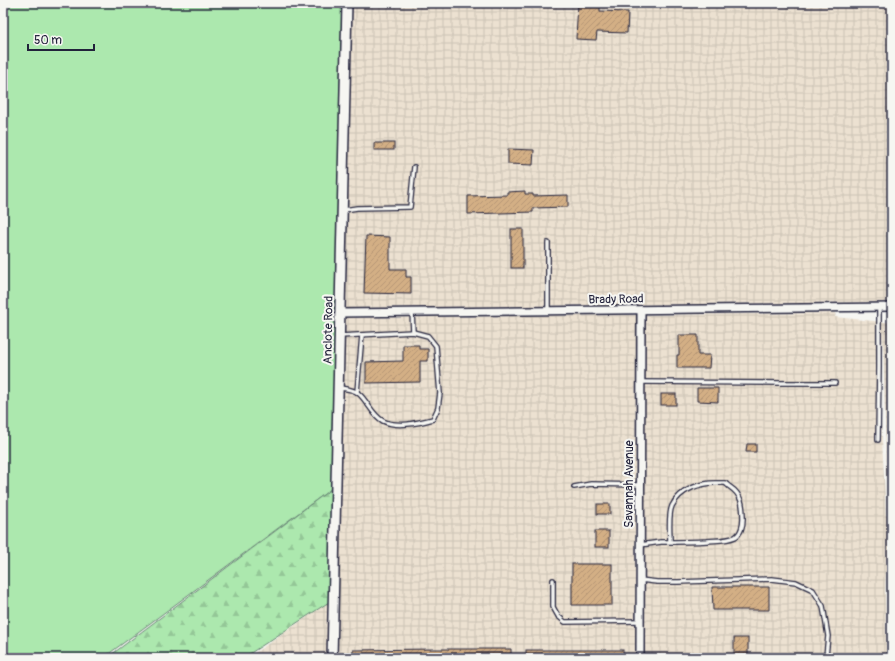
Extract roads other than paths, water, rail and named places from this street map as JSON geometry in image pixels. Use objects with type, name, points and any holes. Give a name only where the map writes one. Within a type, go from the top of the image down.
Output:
[{"type":"street","name":"Anclote Road","points":[[332,658],[347,3]]},
{"type":"street","name":"Brady Road","points":[[340,313],[892,307]]},
{"type":"street","name":"Savannah Avenue","points":[[640,658],[641,310]]},
{"type":"lane","points":[[343,210],[356,208],[410,207],[414,167]]},
{"type":"lane","points":[[548,243],[548,311]]},
{"type":"lane","points":[[878,440],[879,308]]},
{"type":"lane","points":[[412,312],[413,332]]},
{"type":"lane","points":[[338,388],[357,392],[373,412],[382,420],[393,424],[413,424],[432,420],[438,408],[440,393],[436,346],[428,336],[413,332],[340,336]]},
{"type":"lane","points":[[357,392],[362,335]]},
{"type":"lane","points":[[641,382],[836,383]]},
{"type":"lane","points":[[640,545],[661,542],[670,542],[692,542],[726,540],[736,537],[740,533],[743,524],[742,501],[737,492],[725,483],[713,482],[693,487],[684,492],[675,501],[670,512],[670,542]]},
{"type":"lane","points":[[574,487],[591,484],[640,485]]},
{"type":"lane","points":[[640,580],[678,582],[772,579],[796,582],[813,590],[823,606],[828,636],[825,658]]},
{"type":"lane","points":[[553,580],[553,607],[558,616],[565,622],[640,621]]}]
